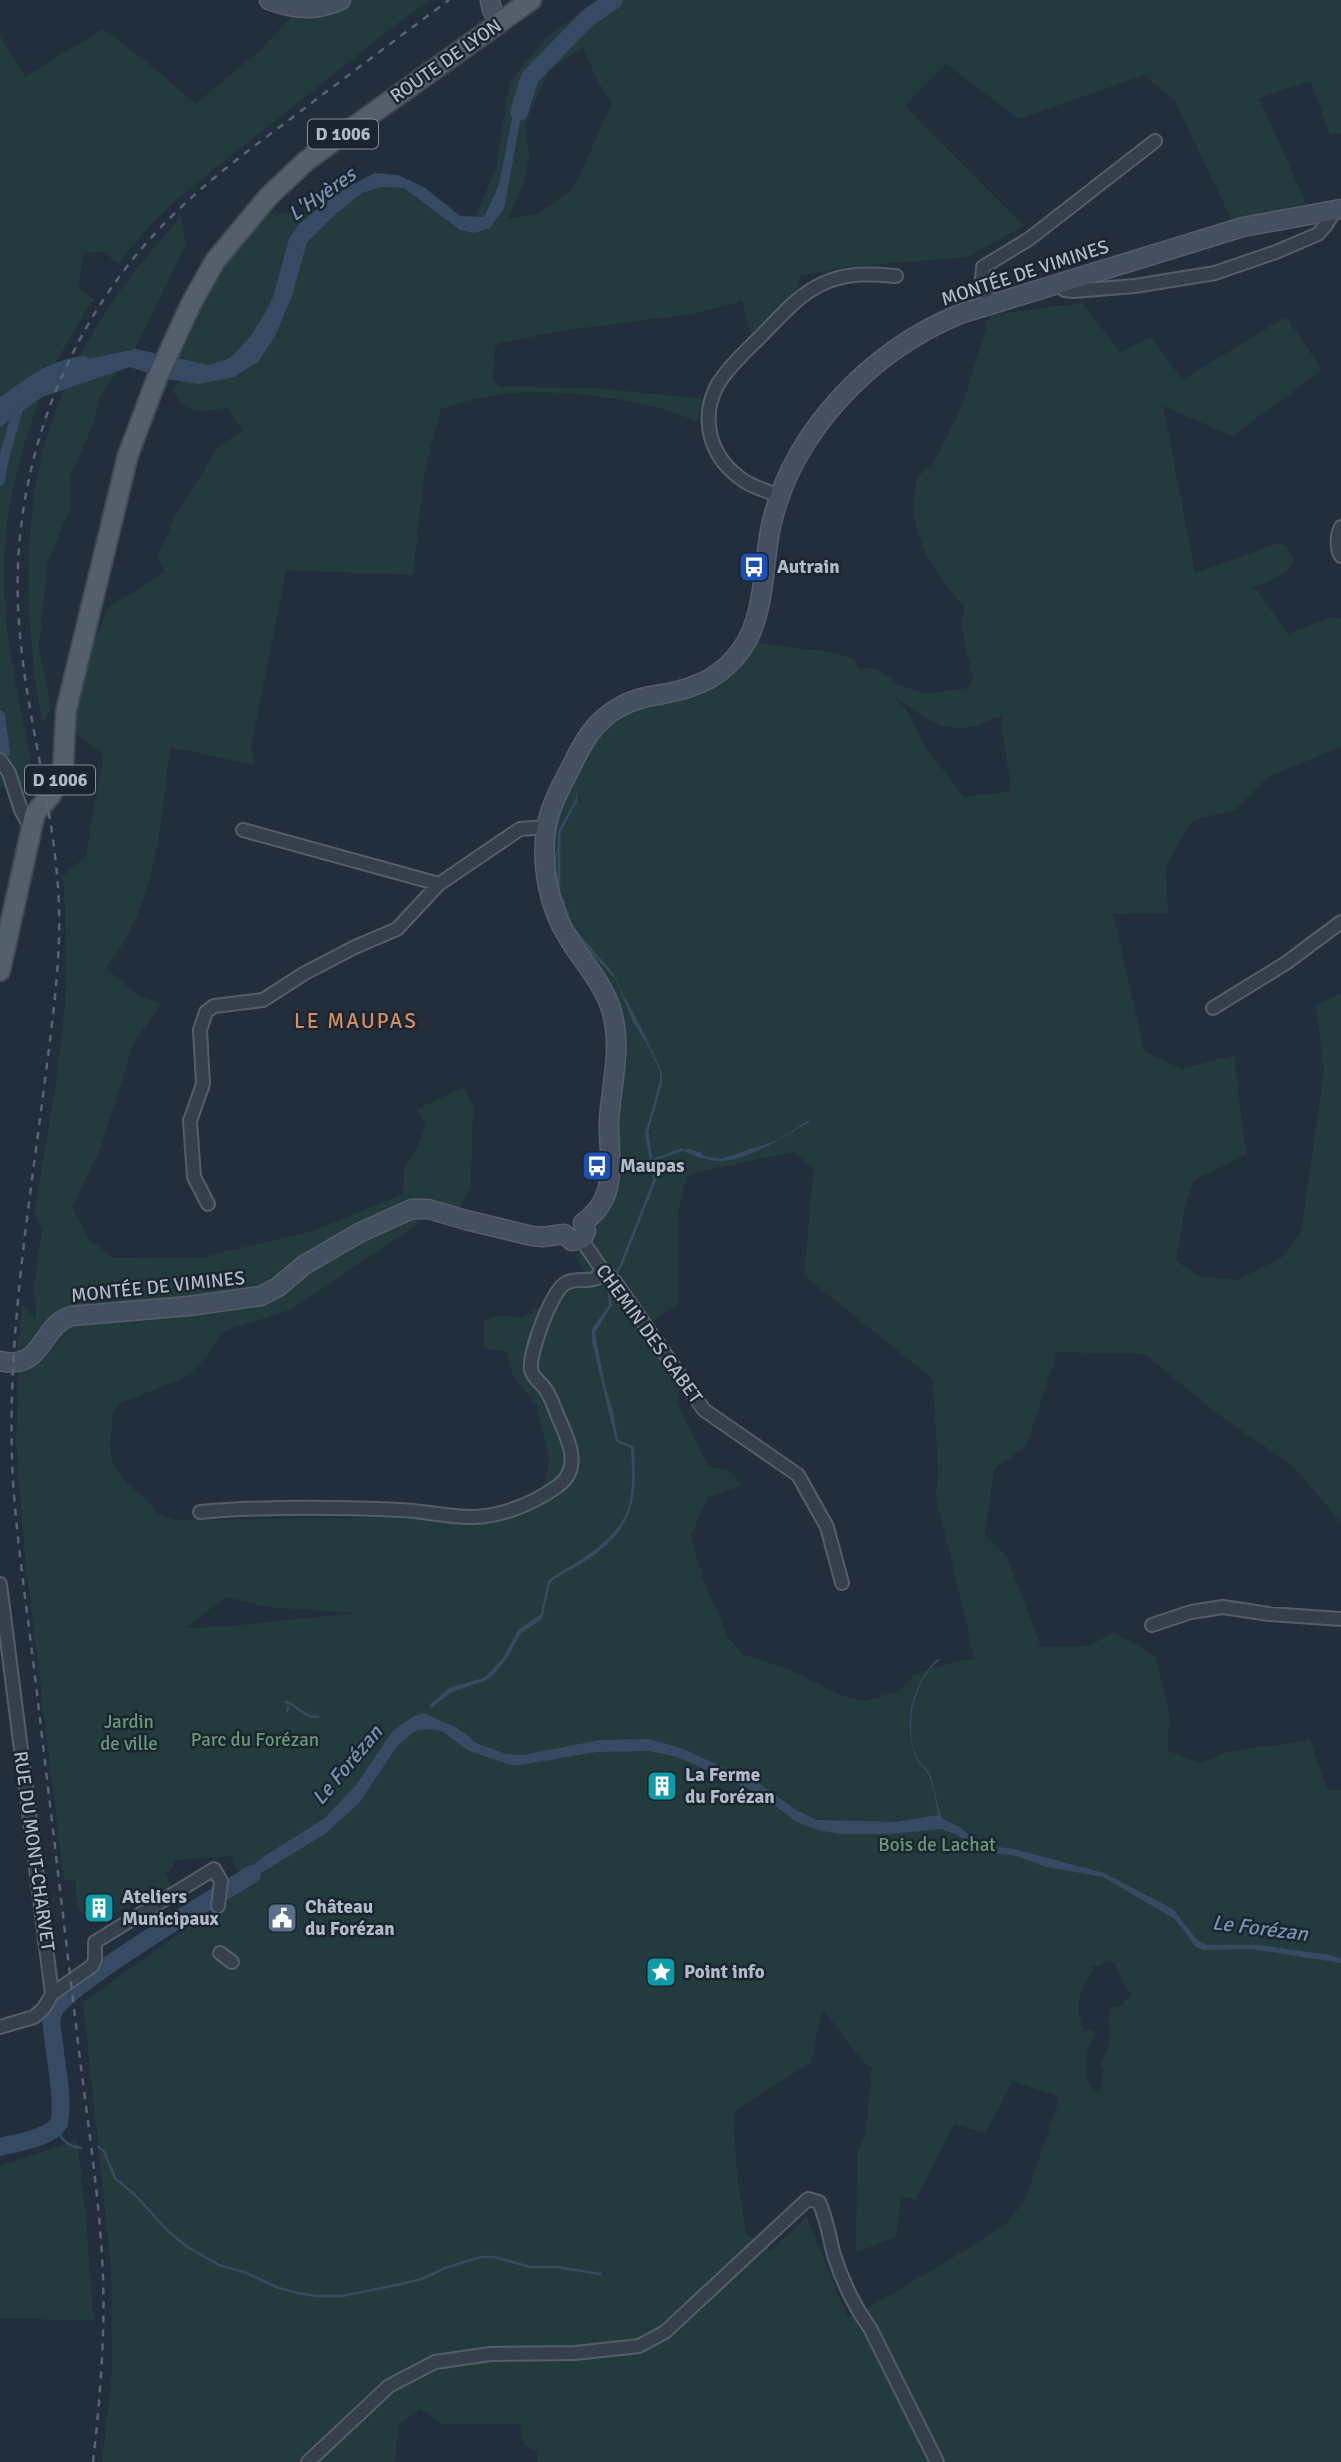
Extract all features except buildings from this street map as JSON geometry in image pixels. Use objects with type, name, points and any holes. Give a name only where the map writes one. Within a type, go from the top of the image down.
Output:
[{"type":"main road","name":"ROUTE DE LYON","points":[[30,836],[35,814],[51,795],[63,771],[66,718],[128,455],[157,378],[191,304],[215,261],[268,197],[306,160],[531,0]]},
{"type":"main road","name":"D 1006","points":[[0,971],[30,836]]},
{"type":"street","points":[[269,0],[294,8],[312,9],[341,0]]},
{"type":"street","points":[[490,0],[492,10],[500,23]]},
{"type":"street","points":[[990,304],[982,279],[983,267],[1029,239],[1155,141]]},
{"type":"street","points":[[1056,284],[1065,290],[1073,291],[1135,286],[1214,274],[1318,234],[1338,209]]},
{"type":"street","name":"MONTÉE DE VIMINES","points":[[0,1361],[12,1363],[31,1358],[58,1322],[71,1316],[189,1306],[261,1296],[278,1287],[304,1265],[359,1233],[412,1209],[428,1209],[532,1236],[576,1232],[600,1208],[608,1185],[609,1119],[616,1073],[616,1037],[612,1009],[606,996],[564,932],[551,898],[545,858],[547,827],[559,790],[584,741],[596,725],[622,705],[705,682],[729,666],[744,647],[757,615],[770,533],[780,496],[804,448],[824,418],[869,370],[920,333],[960,314],[1243,228],[1338,209]]},
{"type":"street","points":[[780,496],[742,480],[723,463],[712,438],[707,413],[719,384],[737,360],[796,301],[822,284],[851,274],[896,276]]},
{"type":"street","points":[[1341,527],[1338,542],[1341,556]]},
{"type":"street","points":[[0,760],[9,773],[30,836]]},
{"type":"street","points":[[208,1204],[194,1177],[190,1121],[203,1084],[200,1030],[206,1012],[214,1006],[264,1000],[305,973],[397,929],[439,884],[520,829],[547,827]]},
{"type":"street","points":[[243,830],[439,884]]},
{"type":"street","points":[[1213,1008],[1286,963],[1341,922]]},
{"type":"street","name":"CHEMIN DES GABET","points":[[576,1232],[704,1410],[798,1475],[827,1527],[842,1583]]},
{"type":"street","points":[[200,1512],[266,1506],[402,1510],[474,1517],[516,1510],[558,1486],[569,1476],[572,1447],[547,1391],[532,1373],[532,1361],[547,1308],[561,1287],[571,1281],[588,1281],[609,1275]]},
{"type":"street","name":"RUE DU MONT-CHARVET","points":[[0,1584],[52,1994]]},
{"type":"street","points":[[1152,1625],[1191,1612],[1223,1607],[1269,1614],[1341,1619]]},
{"type":"street","points":[[0,2027],[34,2017],[44,2008],[52,1994],[92,1966],[95,1959],[95,1942],[104,1935],[214,1869],[221,1881],[218,1906]]},
{"type":"street","points":[[220,1953],[232,1962]]},
{"type":"street","points":[[308,2462],[388,2386],[435,2362],[490,2354],[575,2353],[639,2346],[665,2332],[808,2199],[819,2202],[824,2212],[835,2256],[858,2312],[870,2328],[937,2462]]},
{"type":"green space","points":[[306,0],[430,0],[387,31],[178,198],[148,227],[118,264],[104,252],[83,253],[79,289],[94,299],[74,330],[40,400],[16,476],[8,514],[4,590],[8,639],[35,784],[0,788],[0,36],[25,77],[103,29],[195,104],[260,51]]},
{"type":"green space","points":[[596,0],[1341,0],[1341,133],[1330,135],[1311,81],[1259,98],[1306,203],[1232,221],[1175,101],[1144,75],[1019,119],[946,64],[905,106],[1024,226],[967,257],[846,267],[801,275],[795,296],[752,337],[742,301],[694,314],[561,331],[499,343],[495,349],[492,379],[499,387],[595,388],[703,399],[697,422],[650,406],[567,393],[489,396],[441,409],[422,490],[413,575],[286,570],[251,744],[254,765],[170,747],[159,834],[146,891],[123,944],[106,968],[137,995],[161,1004],[133,1044],[101,1147],[72,1207],[90,1241],[114,1258],[204,1257],[313,1231],[403,1194],[404,1169],[416,1151],[426,1125],[417,1109],[464,1087],[473,1107],[471,1184],[460,1209],[442,1204],[406,1232],[292,1309],[222,1332],[207,1356],[186,1377],[121,1403],[113,1412],[110,1448],[113,1465],[128,1485],[146,1499],[158,1514],[177,1520],[410,1517],[478,1524],[521,1515],[546,1480],[549,1459],[537,1405],[513,1376],[507,1352],[484,1347],[484,1321],[496,1316],[524,1317],[562,1292],[595,1287],[575,1256],[590,1244],[613,1189],[617,1012],[568,941],[547,863],[563,780],[611,715],[700,691],[753,642],[829,652],[854,659],[859,669],[875,668],[899,685],[925,694],[968,688],[974,677],[963,634],[965,607],[932,565],[926,553],[917,528],[914,501],[917,476],[932,467],[962,406],[990,315],[1082,303],[1120,352],[1151,337],[1182,380],[1286,317],[1322,370],[1232,436],[1163,406],[1195,573],[1279,543],[1288,548],[1294,561],[1291,567],[1276,578],[1252,588],[1257,590],[1288,634],[1331,617],[1341,619],[1341,747],[1267,777],[1235,810],[1193,820],[1166,864],[1168,913],[1113,914],[1144,1051],[1182,1069],[1234,1055],[1246,1155],[1194,1180],[1185,1206],[1176,1261],[1199,1276],[1236,1280],[1281,1258],[1301,1232],[1324,1071],[1316,1005],[1341,994],[1341,1522],[1292,1465],[1219,1415],[1145,1354],[1057,1352],[1026,1446],[994,1469],[985,1534],[1007,1557],[1041,1647],[1089,1646],[1114,1632],[1155,1656],[1169,1711],[1168,1751],[1200,1763],[1227,1752],[1310,1740],[1327,1790],[1341,1790],[1341,2462],[537,2462],[537,2452],[524,2445],[520,2424],[443,2424],[421,2409],[398,2425],[395,2462],[102,2462],[112,2374],[111,2267],[83,2002],[230,1897],[232,1879],[240,1872],[233,1865],[232,1856],[173,1860],[173,1868],[165,1873],[173,1889],[167,1892],[164,1888],[96,1923],[78,1909],[75,1879],[64,1880],[24,1547],[16,1439],[19,1374],[17,1361],[22,1304],[36,1320],[35,1282],[42,1232],[35,1213],[65,1007],[63,876],[86,856],[104,754],[73,731],[74,703],[90,650],[109,607],[165,572],[158,556],[174,518],[219,446],[242,431],[228,407],[196,410],[184,404],[172,390],[197,363],[173,359],[233,249],[263,214],[307,212],[334,187],[350,202],[362,193],[379,188],[404,188],[460,230],[490,228],[500,218],[475,217],[496,169],[510,82],[546,38]],"holes":[[[583,47],[597,80],[612,103],[574,188],[537,214],[508,218],[523,183],[530,153],[525,139],[526,121],[549,71]],[[891,695],[930,721],[950,727],[976,726],[1001,716],[1011,791],[964,797],[925,747],[906,709]],[[793,1152],[814,1168],[804,1275],[933,1379],[938,1472],[936,1495],[975,1659],[953,1662],[914,1675],[899,1691],[865,1701],[840,1695],[791,1670],[742,1654],[728,1637],[702,1577],[691,1536],[707,1498],[742,1485],[730,1471],[708,1466],[676,1402],[680,1389],[646,1332],[652,1322],[678,1303],[678,1213],[686,1177],[698,1172]],[[226,1597],[267,1607],[356,1613],[221,1627],[185,1628]],[[1107,1960],[1115,1962],[1126,1988],[1132,1994],[1121,2006],[1111,2008],[1110,2040],[1101,2067],[1104,2071],[1101,2090],[1098,2092],[1091,2087],[1085,2073],[1086,2056],[1095,2033],[1092,2029],[1085,2031],[1079,2008],[1081,1992],[1093,1971],[1091,1966],[1099,1967]],[[823,2009],[864,2063],[872,2067],[866,2134],[857,2153],[856,2252],[896,2237],[901,2197],[916,2199],[954,2124],[985,2133],[1013,2081],[1060,2097],[1026,2198],[1008,2222],[875,2304],[847,2317],[807,2217],[771,2251],[746,2234],[737,2175],[733,2112],[810,2063]]]},
{"type":"green space","points":[[181,217],[186,244],[135,349],[76,363],[123,287]]},
{"type":"green space","points":[[118,371],[100,396],[92,427],[70,476],[69,512],[47,563],[39,647],[51,709],[42,723],[28,590],[31,523],[42,456],[64,389]]},
{"type":"green space","points":[[77,2140],[87,2228],[93,2320],[0,2319],[0,2166]]},
{"type":"water","points":[[518,87],[532,92],[520,121],[504,209],[490,228],[475,233],[460,230],[404,188],[382,187],[362,193],[307,242],[292,296],[275,336],[259,361],[234,377],[199,384],[166,379],[130,367],[42,397],[0,427],[0,409],[39,382],[88,359],[135,349],[210,365],[230,358],[249,338],[264,315],[273,297],[289,239],[299,224],[340,191],[375,173],[398,175],[424,187],[460,216],[484,217],[499,185]]},
{"type":"water","points":[[578,786],[577,801],[560,832],[560,842],[558,832],[576,799]]},
{"type":"water","points":[[560,842],[556,860],[558,885],[569,913],[569,923],[581,941],[615,977],[662,1073],[662,1085],[647,1131],[652,1159],[682,1148],[721,1159],[776,1141],[808,1121],[778,1141],[753,1153],[729,1160],[715,1161],[683,1151],[656,1160],[657,1178],[623,1264],[612,1283],[612,1305],[595,1333],[617,1436],[620,1441],[634,1446],[635,1482],[630,1511],[624,1524],[603,1548],[550,1583],[542,1619],[521,1633],[494,1674],[487,1680],[450,1693],[432,1708],[429,1706],[449,1688],[483,1678],[489,1673],[503,1658],[518,1630],[541,1614],[548,1581],[581,1560],[610,1536],[620,1525],[630,1500],[631,1448],[617,1443],[615,1438],[592,1342],[592,1329],[609,1305],[607,1287],[620,1264],[653,1180],[645,1133],[660,1086],[660,1072],[650,1049],[633,1022],[615,978],[580,942],[567,923],[568,914],[558,895],[555,855]]},
{"type":"water","points":[[937,1659],[941,1659],[924,1678],[913,1705],[911,1733],[918,1759],[930,1774],[933,1782],[943,1819],[961,1828],[983,1845],[1014,1849],[1104,1873],[1173,1909],[1197,1940],[1207,1945],[1259,1945],[1330,1955],[1341,1959],[1341,1963],[1252,1949],[1205,1950],[1196,1947],[1175,1919],[1103,1877],[1047,1867],[1016,1856],[979,1851],[956,1834],[940,1829],[890,1834],[839,1834],[818,1830],[797,1822],[758,1793],[677,1757],[649,1751],[597,1752],[514,1766],[467,1750],[442,1731],[429,1729],[415,1731],[398,1745],[359,1803],[325,1834],[261,1873],[260,1871],[236,1889],[232,1882],[263,1857],[325,1818],[356,1785],[392,1732],[412,1717],[424,1713],[457,1728],[474,1742],[506,1754],[523,1755],[600,1740],[649,1739],[683,1749],[760,1784],[796,1810],[817,1820],[897,1822],[938,1815],[930,1777],[915,1755],[911,1742],[910,1729],[910,1716],[916,1692],[928,1669]]},
{"type":"waterway","name":"L'Hyères","points":[[519,112],[530,77],[589,17],[614,0]]},
{"type":"waterway","name":"L'Hyères","points":[[0,409],[49,376],[83,365]]},
{"type":"waterway","points":[[0,481],[23,391]]},
{"type":"waterway","points":[[0,715],[5,752]]},
{"type":"waterway","points":[[566,915],[559,895],[559,833],[571,810]]},
{"type":"waterway","points":[[572,927],[613,975]]},
{"type":"waterway","points":[[625,1000],[646,1040]]},
{"type":"waterway","points":[[651,1157],[647,1132],[661,1082]]},
{"type":"waterway","points":[[801,1126],[808,1122]]},
{"type":"waterway","points":[[748,1151],[768,1145]]},
{"type":"waterway","points":[[687,1150],[701,1154]]},
{"type":"waterway","points":[[286,1702],[309,1716],[318,1717]]},
{"type":"waterway","points":[[287,1711],[288,1707]]},
{"type":"waterway","name":"Le Forézan","points":[[0,2147],[48,2133],[59,2123],[60,2093],[51,2022],[61,2003],[109,1964],[252,1874]]},
{"type":"waterway","points":[[56,2128],[66,2142],[81,2148]]},
{"type":"waterway","points":[[98,2147],[104,2151],[115,2178],[186,2246],[219,2265],[298,2293],[342,2296],[422,2279],[445,2268],[481,2257],[494,2257],[530,2267],[556,2267],[600,2274]]},
{"type":"railway","points":[[93,2462],[103,2322],[99,2220],[13,1482],[12,1389],[18,1296],[52,1025],[59,939],[59,899],[50,819],[29,701],[19,622],[18,567],[23,513],[34,459],[50,407],[71,356],[98,308],[130,263],[180,208],[225,169],[449,0]]},
{"type":"place","name":"Autrain","points":[[754,567]]},
{"type":"place","name":"Maupas","points":[[597,1166]]},
{"type":"place","name":"La Ferme du Forézan","points":[[662,1786]]},
{"type":"place","name":"Ateliers Municipaux","points":[[99,1908]]},
{"type":"place","name":"Château du Forézan","points":[[282,1918]]},
{"type":"place","name":"Point info","points":[[661,1972]]},
{"type":"district","name":"LE MAUPAS","points":[[356,1021]]},
{"type":"park label","name":"Jardin de ville","points":[[129,1733]]},
{"type":"park label","name":"Parc du Forézan","points":[[255,1740]]},
{"type":"park label","name":"Bois de Lachat","points":[[937,1845]]}]
